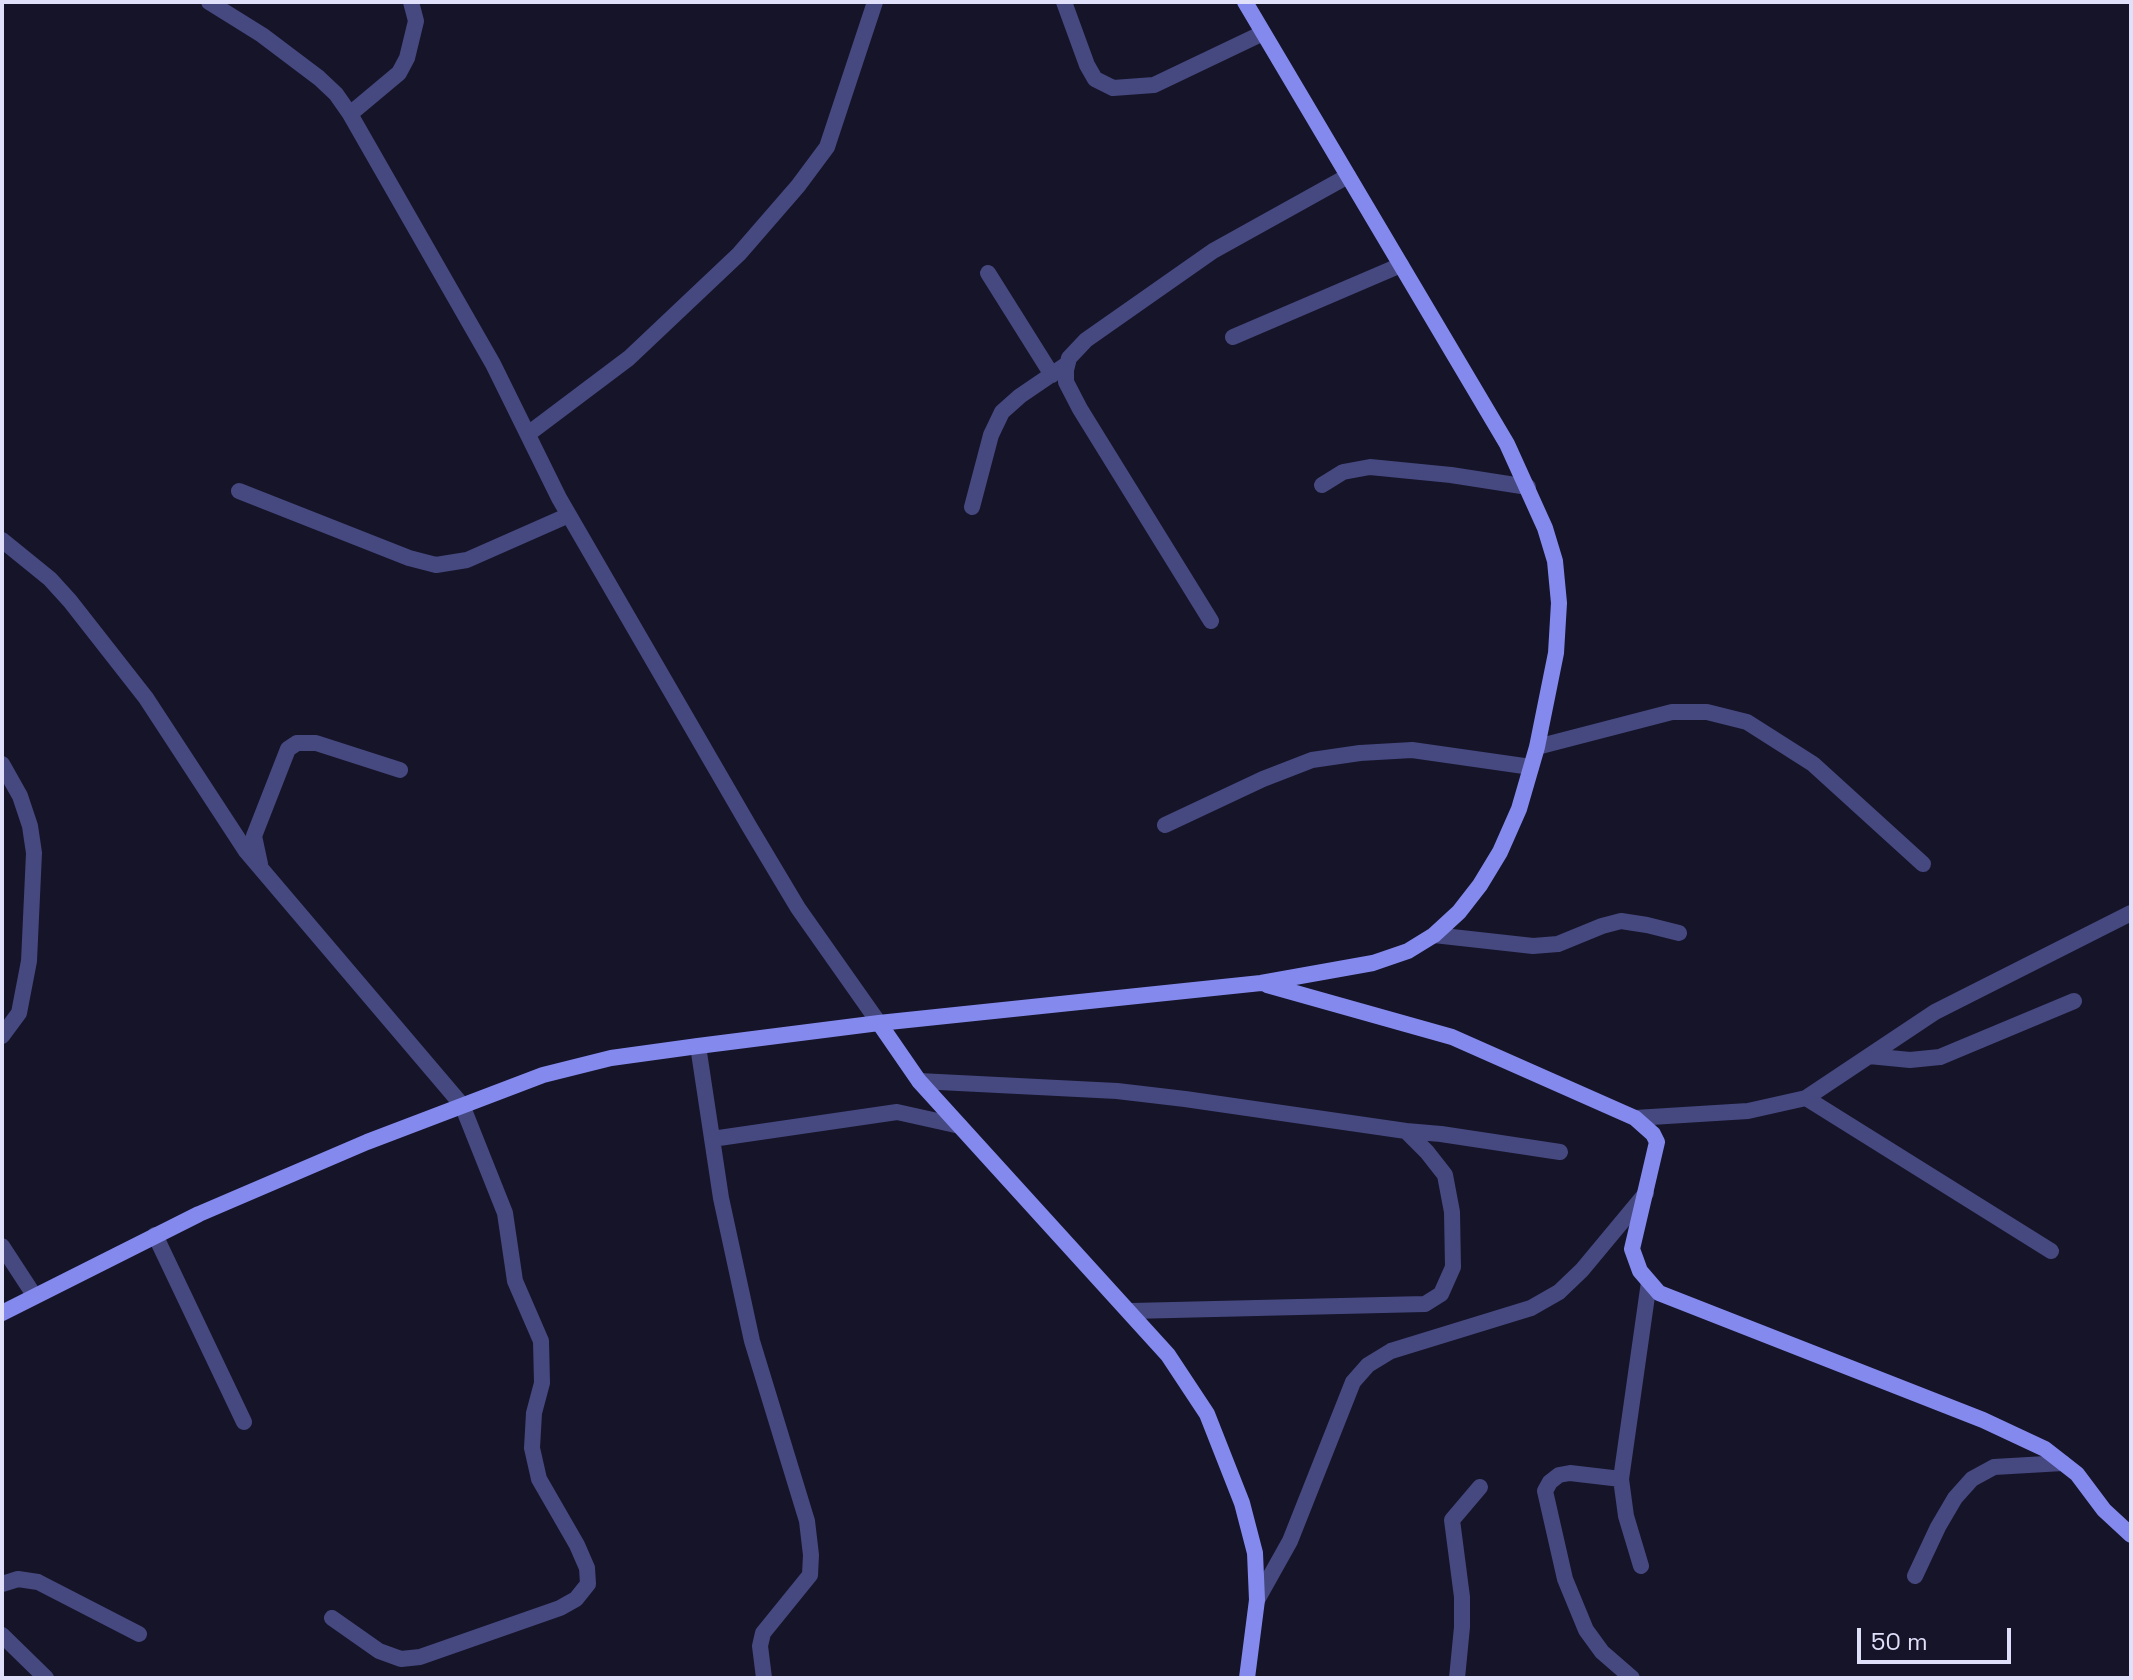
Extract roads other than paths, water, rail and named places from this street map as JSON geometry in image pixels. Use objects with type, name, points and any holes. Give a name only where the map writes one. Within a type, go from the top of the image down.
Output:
[{"type":"main road","points":[[2,1313],[155,1235],[367,1142],[543,1075],[611,1058],[698,1046],[879,1023],[1261,983],[1373,963],[1408,951],[1434,935],[1459,912],[1500,852],[1519,809],[1537,747],[1556,653],[1559,603],[1555,561],[1545,528],[1507,444],[1245,2]]},
{"type":"main road","points":[[1261,983],[1452,1037],[1635,1118],[1653,1134],[1657,1142],[1632,1249],[1640,1271],[1659,1293],[2017,1434],[2045,1449],[2077,1474],[2104,1510],[2131,1535]]},
{"type":"main road","points":[[879,1023],[919,1081],[1168,1355],[1207,1414],[1242,1503],[1255,1553],[1257,1600],[1247,1678]]},
{"type":"street","points":[[209,2],[262,35],[319,78],[336,94],[350,114],[493,364],[569,515],[798,908],[879,1023]]},
{"type":"street","points":[[350,114],[399,73],[407,58],[416,21],[411,2]]},
{"type":"street","points":[[528,434],[629,358],[739,254],[798,186],[827,147],[875,2]]},
{"type":"street","points":[[1064,2],[1087,65],[1095,79],[1113,88],[1154,85],[1263,33]]},
{"type":"street","points":[[1211,621],[1080,409],[1066,382],[1067,364],[1086,340],[1213,251],[1348,176]]},
{"type":"street","points":[[1233,337],[1401,265]]},
{"type":"street","points":[[988,273],[1052,375]]},
{"type":"street","points":[[972,507],[991,435],[1002,412],[1067,364]]},
{"type":"street","points":[[1322,485],[1343,472],[1370,467],[1528,487]]},
{"type":"street","points":[[239,491],[409,558],[436,565],[467,560],[569,515]]},
{"type":"street","points":[[2,540],[50,579],[79,613],[146,698],[217,811],[261,870],[462,1105],[505,1213],[515,1281],[541,1341],[542,1383],[534,1413],[532,1448],[539,1479],[577,1545],[587,1568],[588,1584],[576,1599],[560,1608],[420,1657],[401,1659],[379,1651],[332,1618]]},
{"type":"street","points":[[1537,747],[1672,712],[1707,712],[1747,722],[1813,764],[1923,864]]},
{"type":"street","points":[[261,870],[254,836],[288,749],[304,741],[400,770]]},
{"type":"street","points":[[1165,825],[1312,760],[1412,750],[1531,767]]},
{"type":"street","points":[[2,764],[20,796],[30,826],[34,853],[29,961],[19,1013],[2,1036]]},
{"type":"street","points":[[1635,1118],[1748,1111],[1806,1098],[1935,1012],[2131,913]]},
{"type":"street","points":[[1434,935],[1533,946],[1558,944],[1621,921],[1679,933]]},
{"type":"street","points":[[1869,1056],[1910,1060],[1940,1057],[2074,1001]]},
{"type":"street","points":[[698,1046],[721,1198],[752,1341],[807,1521],[811,1555],[810,1575],[763,1633],[760,1646],[764,1678]]},
{"type":"street","points":[[919,1081],[1131,1093],[1560,1152]]},
{"type":"street","points":[[1806,1098],[2051,1251]]},
{"type":"street","points":[[712,1139],[897,1112],[960,1126]]},
{"type":"street","points":[[1131,1311],[1425,1304],[1441,1294],[1453,1267],[1452,1212],[1445,1175],[1406,1131]]},
{"type":"street","points":[[1257,1600],[1290,1541],[1353,1382],[1368,1365],[1391,1351],[1531,1308],[1559,1292],[1582,1270],[1646,1193]]},
{"type":"street","points":[[155,1235],[244,1422]]},
{"type":"street","points":[[2,1246],[34,1295]]},
{"type":"street","points":[[1641,1566],[1626,1516],[1621,1479],[1649,1282]]},
{"type":"street","points":[[1915,1576],[1955,1498],[1972,1479],[1994,1467],[2063,1463]]},
{"type":"street","points":[[1621,1479],[1570,1473],[1559,1475],[1545,1491],[1565,1579],[1586,1630],[1602,1652],[1632,1678]]},
{"type":"street","points":[[1457,1678],[1462,1597],[1452,1520],[1480,1487]]},
{"type":"street","points":[[2,1584],[18,1579],[38,1582],[139,1634]]},
{"type":"street","points":[[2,1635],[40,1676]]}]
